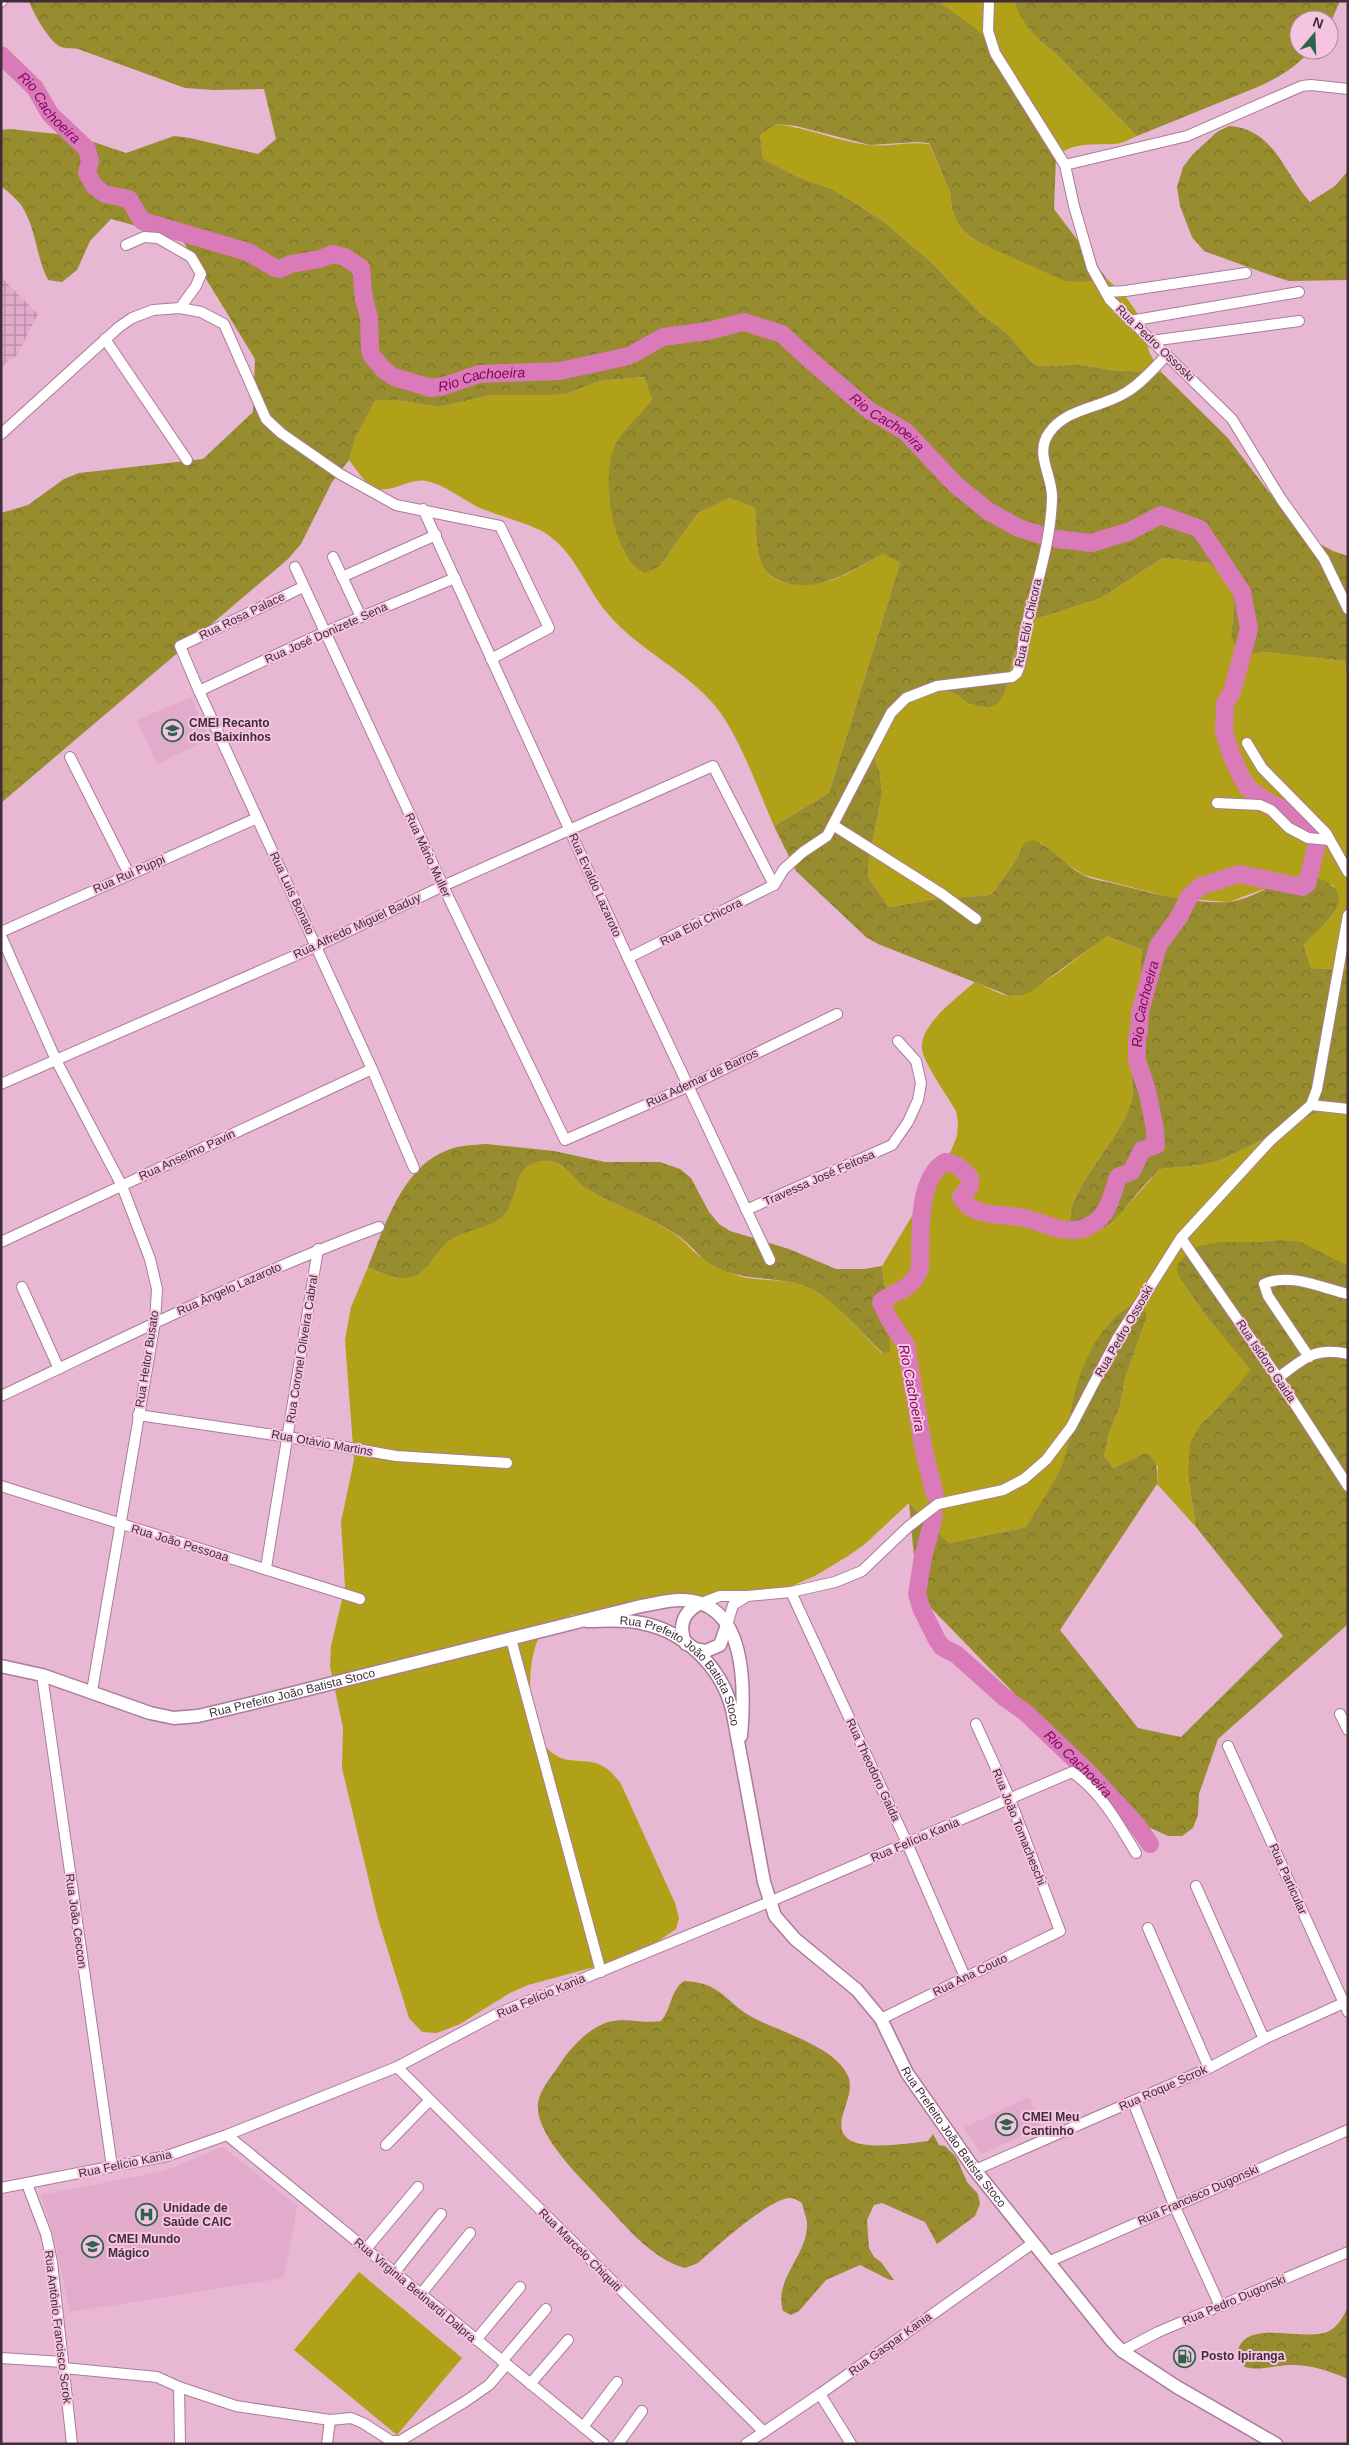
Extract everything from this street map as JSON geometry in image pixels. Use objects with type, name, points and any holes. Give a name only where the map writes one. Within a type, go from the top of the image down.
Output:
[{"type":"main road","name":"Rua Prefeito João Batista Stoco","points":[[1,1666],[42,1675],[150,1713],[174,1718],[198,1716],[642,1606],[680,1600],[699,1604],[715,1612],[727,1625],[734,1637],[740,1661],[743,1715],[740,1756]]},
{"type":"main road","points":[[699,1604],[689,1611],[682,1621],[681,1628],[690,1647],[706,1651],[720,1646],[727,1625]]},
{"type":"main road","name":"Rua Prefeito João Batista Stoco","points":[[587,1621],[642,1623],[663,1629],[690,1647],[716,1671],[729,1696],[769,1902],[782,1926],[810,1952],[850,1983],[881,2018],[907,2073],[975,2170],[1122,2351],[1177,2387],[1276,2444]]},
{"type":"street","name":"Rua Pedro Ossoski","points":[[989,1],[988,31],[995,53],[1065,165],[1074,206],[1092,268],[1110,300],[1232,419],[1281,499],[1324,558],[1348,608]]},
{"type":"street","points":[[1065,165],[1187,136],[1302,86],[1311,85],[1348,89]]},
{"type":"street","points":[[126,245],[144,237],[158,238],[191,257],[201,274],[196,286],[180,308]]},
{"type":"street","points":[[1106,292],[1125,291],[1246,272]]},
{"type":"street","points":[[1130,321],[1299,292]]},
{"type":"street","points":[[1,434],[105,339],[132,318],[153,310],[180,308],[201,312],[224,324],[266,419],[281,433],[340,474],[396,505],[500,526],[549,628],[491,659]]},
{"type":"street","points":[[1151,341],[1299,321]]},
{"type":"street","points":[[105,339],[187,460]]},
{"type":"street","name":"Rua Elói Chicora","points":[[774,885],[784,869],[803,852],[827,836],[892,713],[906,698],[937,686],[1012,677],[1017,673],[1049,527],[1052,501],[1053,485],[1043,460],[1043,444],[1050,432],[1077,411],[1134,388],[1167,355]]},
{"type":"street","name":"Rua Evaldo Lazaroto","points":[[423,510],[687,1087],[770,1260]]},
{"type":"street","points":[[342,577],[436,535]]},
{"type":"street","points":[[332,557],[361,617]]},
{"type":"street","name":"Rua Mário Muller","points":[[295,568],[443,886],[565,1140]]},
{"type":"street","name":"Rua José Donizete Sena","points":[[198,691],[325,632],[455,578]]},
{"type":"street","name":"Rua Rosa Palace","points":[[180,646],[303,587]]},
{"type":"street","name":"Rua Luís Bonato","points":[[180,646],[198,691],[372,1069],[414,1168]]},
{"type":"street","points":[[1247,743],[1262,768],[1308,812],[1330,840],[1348,872]]},
{"type":"street","points":[[70,757],[129,874]]},
{"type":"street","name":"Rua Alfredo Miguel Baduy","points":[[1,1084],[316,946],[443,886],[713,766],[774,885]]},
{"type":"street","points":[[1217,803],[1260,805],[1271,810],[1289,828],[1308,838],[1330,840]]},
{"type":"street","name":"Rua Rui Puppi","points":[[1,932],[257,818]]},
{"type":"street","points":[[833,825],[942,894],[976,919]]},
{"type":"street","name":"Rua Eloi Chicora","points":[[628,958],[774,885]]},
{"type":"street","points":[[1348,914],[1317,1089],[1311,1105],[1348,1109]]},
{"type":"street","name":"Rua Heitor Busato","points":[[1,936],[56,1060],[122,1186],[150,1259],[157,1289],[155,1322],[119,1524],[92,1692]]},
{"type":"street","name":"Rua Ademar de Barros","points":[[565,1140],[687,1087],[837,1014]]},
{"type":"street","name":"Travessa José Feitosa","points":[[746,1210],[892,1145],[908,1122],[918,1100],[921,1083],[916,1061],[898,1041]]},
{"type":"street","name":"Rua Anselmo Pavin","points":[[1,1242],[372,1069]]},
{"type":"street","name":"Rua Pedro Ossoski","points":[[699,1604],[720,1596],[747,1596],[791,1592],[835,1582],[862,1571],[908,1527],[934,1507],[1004,1490],[1024,1479],[1046,1460],[1071,1427],[1117,1338],[1181,1238],[1270,1141],[1311,1105]]},
{"type":"street","name":"Rua Ângelo Lazaroto","points":[[1,1396],[155,1322],[318,1249],[379,1226]]},
{"type":"street","name":"Rua Isidoro Gaida","points":[[1181,1238],[1278,1378],[1348,1486]]},
{"type":"street","name":"Rua Coronel Oliveira Cabral","points":[[266,1568],[318,1249]]},
{"type":"street","points":[[1309,1357],[1268,1296],[1264,1284],[1276,1279],[1288,1280],[1348,1294]]},
{"type":"street","points":[[22,1287],[59,1369]]},
{"type":"street","points":[[1278,1378],[1309,1357],[1322,1351],[1348,1354]]},
{"type":"street","name":"Rua Otávio Martins","points":[[138,1416],[288,1437],[396,1456],[508,1463]]},
{"type":"street","name":"Rua João Pessoaa","points":[[1,1486],[360,1598]]},
{"type":"street","name":"Rua Theodoro Gaida","points":[[791,1592],[907,1843],[965,1977]]},
{"type":"street","points":[[727,1625],[733,1605],[747,1596]]},
{"type":"street","points":[[511,1639],[600,1972]]},
{"type":"street","name":"Rua João Ceccon","points":[[42,1675],[112,2167]]},
{"type":"street","points":[[1340,1714],[1348,1730]]},
{"type":"street","name":"Rua João Tomacheschi","points":[[976,1724],[1010,1799],[1060,1931]]},
{"type":"street","name":"Rua Particular","points":[[1228,1746],[1346,2005]]},
{"type":"street","name":"Rua Felício Kania","points":[[1,2188],[167,2156],[227,2135],[397,2067],[497,2014],[769,1902],[1072,1772],[1082,1779],[1106,1805],[1136,1853]]},
{"type":"street","points":[[1196,1886],[1264,2039]]},
{"type":"street","points":[[1148,1928],[1209,2068]]},
{"type":"street","name":"Rua Ana Couto","points":[[881,2018],[1060,1931]]},
{"type":"street","name":"Rua Roque Scrok","points":[[975,2170],[1209,2068],[1264,2039],[1346,2005]]},
{"type":"street","name":"Rua Marcelo Chiquiti","points":[[397,2067],[764,2432]]},
{"type":"street","points":[[386,2144],[430,2100]]},
{"type":"street","points":[[1133,2102],[1174,2205],[1220,2306]]},
{"type":"street","name":"Rua Francisco Dugonski","points":[[1048,2262],[1348,2130]]},
{"type":"street","name":"Rua Virginia Betinardi Dalpra","points":[[227,2135],[583,2427],[598,2442]]},
{"type":"street","name":"Rua Antônio Francisco Scrok","points":[[27,2184],[46,2234],[52,2262],[72,2444]]},
{"type":"street","points":[[366,2249],[418,2187]]},
{"type":"street","points":[[395,2272],[441,2214]]},
{"type":"street","points":[[421,2294],[470,2233]]},
{"type":"street","name":"Rua Gaspar Kania","points":[[746,2444],[1033,2243]]},
{"type":"street","name":"Rua Pedro Dugonski","points":[[1122,2351],[1158,2332],[1348,2252]]},
{"type":"street","points":[[476,2340],[520,2287]]},
{"type":"street","points":[[1,2358],[156,2377],[179,2387],[236,2406],[330,2420],[351,2418],[391,2440],[400,2441],[466,2402],[489,2385],[546,2309]]},
{"type":"street","points":[[530,2384],[568,2340]]},
{"type":"street","points":[[583,2427],[617,2382]]},
{"type":"street","points":[[179,2387],[180,2444]]},
{"type":"street","points":[[820,2394],[851,2444]]},
{"type":"street","points":[[618,2444],[642,2412]]},
{"type":"street","points":[[327,2444],[330,2420]]},
{"type":"shaded area","points":[[938,1],[1014,1],[1025,23],[1040,41],[1053,51],[1137,136],[1117,144],[1076,146],[1056,156],[949,9]]},
{"type":"shaded area","points":[[777,124],[868,145],[929,144],[950,192],[952,209],[958,224],[968,235],[980,243],[1016,258],[1085,282],[1107,279],[1123,293],[1138,314],[1150,354],[1162,373],[1112,370],[1075,364],[1056,366],[1034,365],[1008,334],[980,313],[931,262],[882,220],[832,189],[800,178],[763,159],[760,135]]},
{"type":"shaded area","points":[[1,277],[38,314],[17,355],[1,367]]},
{"type":"shaded area","points":[[644,377],[652,398],[645,410],[625,431],[609,497],[624,552],[660,566],[698,513],[730,498],[755,508],[759,556],[765,570],[779,581],[797,584],[816,584],[846,574],[883,554],[900,563],[829,793],[774,826],[741,748],[716,707],[691,682],[633,639],[620,627],[600,603],[570,557],[552,538],[533,527],[480,508],[447,489],[426,481],[414,481],[390,489],[378,489],[365,481],[349,460],[356,437],[375,401],[396,400],[439,407],[492,395],[569,393],[600,381]]},
{"type":"shaded area","points":[[1163,558],[1209,563],[1232,587],[1234,608],[1231,637],[1253,654],[1265,652],[1344,661],[1348,675],[1348,970],[1311,968],[1304,945],[1335,911],[1337,895],[1333,885],[1299,876],[1229,902],[1173,898],[1084,875],[1055,856],[1041,843],[1024,843],[1014,863],[991,895],[937,899],[889,907],[868,877],[869,859],[882,795],[880,773],[874,757],[876,729],[926,684],[956,694],[969,704],[988,708],[1005,693],[1013,657],[1027,622],[1101,598]]},
{"type":"shaded area","name":"CMEI Recanto dos Baixinhos","points":[[191,697],[209,739],[157,764],[137,720]]},
{"type":"shaded area","points":[[1107,936],[1142,950],[1138,1004],[1129,1037],[1132,1078],[1131,1102],[1126,1117],[1078,1192],[1072,1206],[1070,1220],[1102,1230],[1112,1223],[1160,1169],[1201,1165],[1219,1161],[1325,1109],[1348,1112],[1348,1266],[1278,1240],[1257,1242],[1182,1282],[1207,1317],[1252,1370],[1200,1425],[1188,1475],[1196,1527],[1157,1484],[1158,1466],[1125,1464],[1114,1468],[1104,1456],[1110,1430],[1120,1406],[1125,1379],[1147,1316],[1110,1322],[1092,1351],[1082,1371],[1072,1404],[1067,1447],[1061,1469],[1026,1527],[949,1543],[909,1503],[865,1544],[848,1556],[815,1576],[778,1592],[572,1615],[548,1626],[542,1632],[536,1644],[530,1676],[532,1711],[537,1728],[543,1742],[551,1752],[568,1760],[585,1761],[603,1766],[621,1784],[675,1903],[679,1918],[676,1929],[657,1942],[598,1966],[528,1985],[510,1993],[460,2024],[437,2033],[422,2032],[409,2018],[378,1919],[342,1768],[343,1728],[330,1666],[331,1646],[345,1587],[341,1522],[354,1460],[345,1340],[351,1307],[368,1267],[397,1278],[414,1276],[421,1272],[446,1244],[458,1235],[501,1218],[510,1206],[521,1174],[526,1168],[543,1161],[555,1162],[599,1196],[665,1228],[701,1257],[728,1272],[738,1276],[785,1281],[801,1285],[820,1294],[839,1309],[882,1353],[889,1319],[882,1266],[951,1151],[957,1136],[958,1122],[956,1111],[934,1076],[923,1054],[922,1044],[925,1034],[939,1014],[975,982],[1006,995],[1020,995],[1059,972]]},
{"type":"shaded area","name":"CMEI Meu Cantinho","points":[[1029,2097],[1041,2127],[982,2154],[963,2128]]},
{"type":"shaded area","points":[[223,2147],[297,2206],[284,2278],[70,2312],[53,2233],[41,2195],[164,2171]]},
{"type":"shaded area","points":[[359,2272],[462,2358],[397,2435],[294,2350]]},
{"type":"green space","points":[[29,1],[938,1],[975,28],[986,39],[1056,156],[1054,209],[1107,279],[1085,282],[1065,281],[980,243],[968,235],[958,224],[952,209],[950,192],[929,143],[870,145],[796,126],[777,124],[760,135],[763,159],[800,178],[832,189],[882,220],[931,262],[980,313],[1008,334],[1034,365],[1056,366],[1075,364],[1112,370],[1162,373],[1227,437],[1301,534],[1333,551],[1348,556],[1348,675],[1344,661],[1265,652],[1253,654],[1237,648],[1231,637],[1234,608],[1232,587],[1209,563],[1163,558],[1101,598],[1027,622],[1013,657],[1005,693],[998,703],[988,708],[969,704],[956,694],[926,684],[876,729],[874,757],[880,773],[882,795],[869,859],[868,877],[889,907],[937,899],[991,895],[1014,863],[1024,843],[1033,840],[1046,847],[1076,871],[1087,877],[1185,900],[1228,902],[1240,900],[1276,884],[1301,876],[1313,876],[1325,881],[1333,886],[1338,894],[1337,908],[1327,922],[1304,945],[1311,968],[1348,970],[1348,1112],[1325,1109],[1219,1161],[1201,1165],[1160,1169],[1115,1220],[1107,1227],[1098,1231],[1090,1232],[1080,1228],[1070,1220],[1072,1206],[1078,1192],[1126,1117],[1131,1102],[1133,1086],[1129,1037],[1138,1004],[1142,950],[1107,936],[1030,992],[1023,995],[1010,996],[878,944],[866,937],[796,871],[774,826],[829,793],[900,563],[883,554],[847,573],[822,583],[796,585],[783,582],[769,574],[761,562],[757,542],[755,508],[730,498],[698,513],[660,566],[645,573],[634,565],[617,536],[610,499],[609,481],[610,465],[616,443],[652,399],[644,377],[600,381],[569,393],[552,395],[492,395],[439,407],[396,400],[375,401],[356,437],[349,460],[332,482],[301,544],[288,559],[1,803],[1,513],[28,505],[64,479],[79,473],[203,459],[253,412],[255,359],[181,238],[111,219],[90,241],[77,270],[62,282],[48,280],[26,214],[17,200],[1,186],[1,130],[10,129],[76,136],[126,153],[174,136],[258,154],[276,139],[264,89],[213,90],[185,88],[78,49],[61,47],[47,34]]},
{"type":"green space","points":[[1014,1],[1340,1],[1336,10],[1289,10],[1289,60],[1301,60],[1288,71],[1260,86],[1137,136],[1053,51],[1034,35],[1021,16]]},
{"type":"green space","points":[[1229,126],[1245,129],[1257,135],[1268,144],[1310,202],[1335,186],[1348,171],[1348,280],[1289,281],[1204,251],[1192,237],[1180,206],[1177,187],[1183,167],[1193,154],[1217,132]]},
{"type":"green space","points":[[486,1144],[554,1151],[605,1162],[660,1162],[680,1169],[691,1178],[709,1212],[719,1224],[730,1231],[789,1249],[836,1269],[864,1269],[882,1266],[889,1319],[890,1352],[883,1353],[831,1302],[808,1287],[785,1281],[737,1275],[718,1268],[707,1262],[680,1237],[593,1192],[583,1186],[560,1165],[549,1161],[533,1164],[526,1168],[521,1174],[510,1206],[501,1218],[452,1239],[415,1276],[398,1278],[368,1267],[397,1200],[418,1170],[432,1158],[453,1148]]},
{"type":"green space","points":[[1278,1240],[1301,1242],[1348,1266],[1348,1624],[1218,1739],[1199,1794],[1198,1815],[1193,1828],[1182,1836],[1168,1836],[1144,1825],[1125,1807],[931,1608],[920,1584],[917,1571],[909,1503],[949,1543],[1026,1527],[1052,1485],[1064,1460],[1075,1391],[1091,1350],[1108,1325],[1118,1315],[1130,1306],[1143,1305],[1147,1316],[1125,1379],[1120,1406],[1110,1430],[1104,1456],[1114,1468],[1146,1453],[1155,1463],[1157,1484],[1060,1630],[1138,1728],[1181,1737],[1283,1636],[1196,1527],[1188,1475],[1190,1443],[1200,1425],[1251,1370],[1207,1317],[1182,1282],[1177,1272],[1178,1264],[1187,1253],[1199,1246],[1221,1242]]},
{"type":"green space","points":[[684,1981],[696,1982],[715,1989],[752,2017],[819,2048],[841,2065],[848,2076],[850,2084],[842,2116],[842,2131],[853,2142],[873,2145],[897,2145],[928,2141],[933,2134],[939,2145],[945,2146],[956,2157],[967,2182],[978,2194],[980,2204],[975,2216],[937,2244],[925,2222],[882,2203],[874,2205],[867,2220],[869,2248],[874,2257],[881,2262],[894,2280],[890,2280],[860,2265],[826,2280],[799,2311],[791,2315],[783,2311],[781,2299],[787,2277],[803,2245],[807,2222],[802,2203],[796,2200],[791,2198],[771,2205],[743,2224],[698,2263],[685,2268],[673,2264],[650,2249],[619,2220],[560,2155],[543,2128],[538,2103],[544,2088],[564,2058],[588,2033],[594,2028],[614,2021],[661,2021],[665,2016],[673,1995]]},
{"type":"green space","points":[[1348,2308],[1348,2379],[1326,2370],[1303,2366],[1245,2367],[1237,2355],[1241,2343],[1250,2336],[1263,2333],[1320,2334],[1331,2330],[1339,2323]]},
{"type":"waterway","name":"Rio Cachoeira","points":[[1,55],[35,88],[50,114],[87,149],[90,161],[87,173],[94,186],[105,194],[129,199],[142,221],[248,252],[275,268],[280,269],[291,264],[320,259],[332,254],[345,257],[361,268],[364,299],[369,317],[370,351],[384,370],[394,377],[431,388],[444,386],[479,374],[560,371],[629,356],[663,337],[708,331],[744,322],[782,334],[870,411],[905,431],[956,485],[988,511],[1019,528],[1041,535]]},
{"type":"waterway","name":"Rio Cachoeira","points":[[935,1495],[924,1451],[906,1345],[889,1319],[881,1302],[904,1289],[917,1275],[920,1267],[922,1210],[929,1181],[936,1170],[945,1162],[959,1167],[970,1178],[970,1186],[961,1197],[966,1204],[981,1212],[1024,1218],[1063,1230],[1079,1230],[1100,1218],[1108,1206],[1118,1177],[1132,1171],[1142,1150],[1156,1145],[1155,1129],[1147,1090],[1137,1061],[1137,1038],[1140,1012],[1158,946],[1179,917],[1189,897],[1201,886],[1239,874],[1302,887],[1307,884],[1319,835],[1319,830],[1302,818],[1269,803],[1248,788],[1232,757],[1224,732],[1225,703],[1232,692],[1249,629],[1242,592],[1200,529],[1161,515],[1128,532],[1091,543],[1057,539]]},
{"type":"waterway","name":"Rio Cachoeira","points":[[934,1516],[923,1557],[917,1594],[922,1610],[937,1640],[942,1647],[957,1655],[1005,1698],[1025,1712],[1089,1773],[1137,1825],[1150,1844]]},
{"type":"place","name":"CMEI Recanto dos Baixinhos","points":[[173,730]]},
{"type":"place","name":"CMEI Meu Cantinho","points":[[1006,2124]]},
{"type":"place","name":"Unidade de Saúde CAIC","points":[[147,2215]]},
{"type":"place","name":"CMEI Mundo Mágico","points":[[92,2246]]},
{"type":"place","name":"Posto Ipiranga","points":[[1185,2356]]}]
